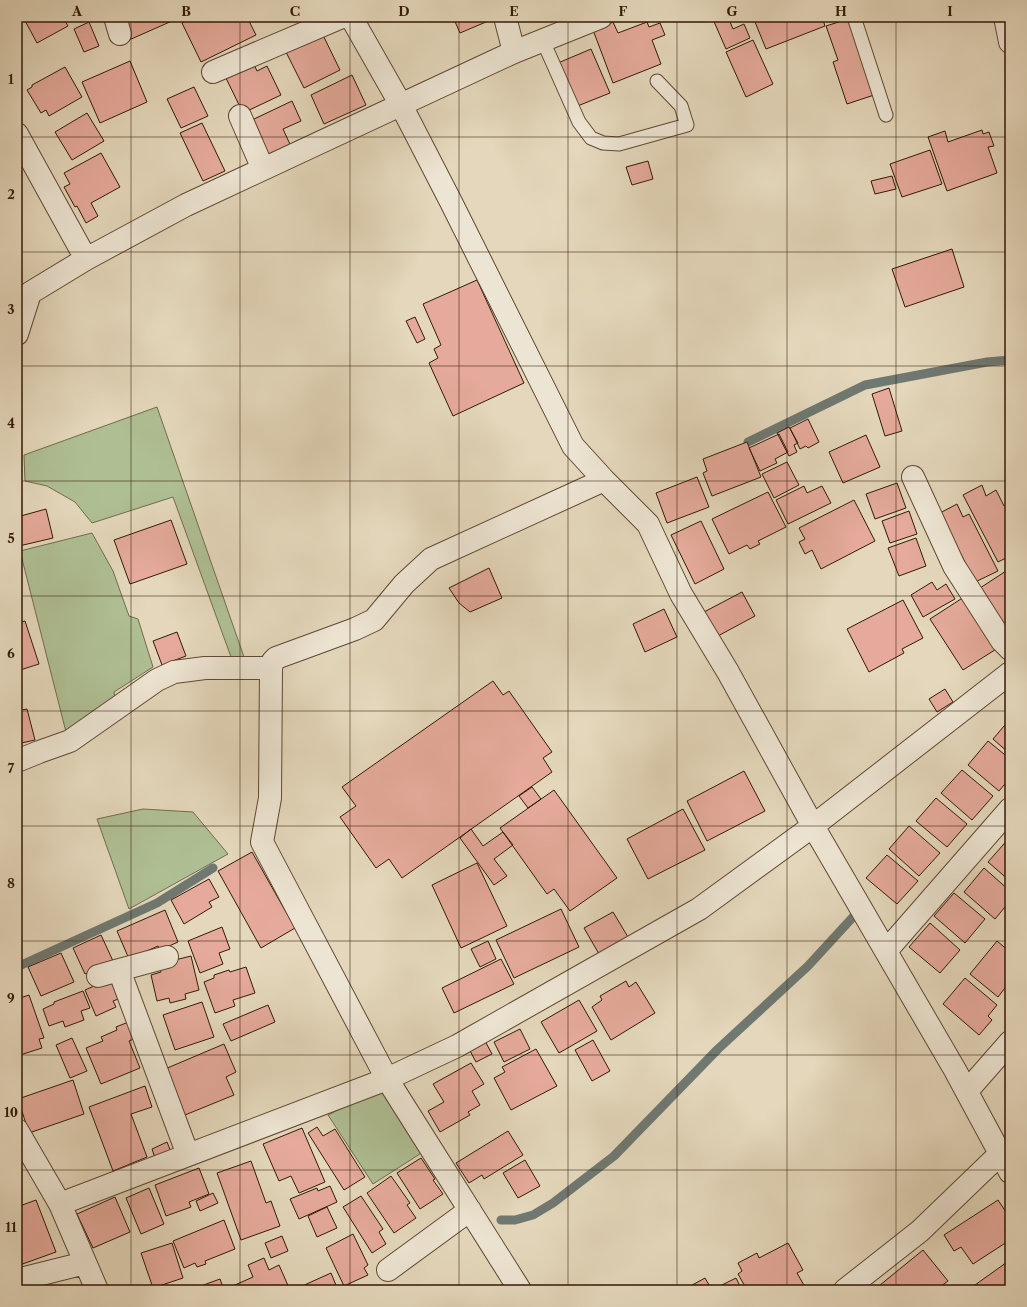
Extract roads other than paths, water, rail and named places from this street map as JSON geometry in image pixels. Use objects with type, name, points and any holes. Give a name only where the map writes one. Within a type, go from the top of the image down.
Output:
[{"type":"street","points":[[213,72],[342,17]]},
{"type":"street","points":[[351,17],[401,105],[573,446],[604,480],[648,524],[681,594],[728,672],[813,826],[967,1092],[1005,1163],[845,1290]]},
{"type":"street","points":[[505,17],[514,52]]},
{"type":"street","points":[[17,334],[23,297],[86,259],[186,204],[514,52],[601,17]]},
{"type":"street","points":[[1005,17],[1010,42]]},
{"type":"street","points":[[240,116],[263,169]]},
{"type":"street","points":[[17,134],[86,259]]},
{"type":"street","points":[[913,477],[954,566],[1002,641],[1010,649]]},
{"type":"street","points":[[520,1290],[387,1079],[262,842],[270,798],[271,668],[273,661],[276,658],[355,629],[374,620],[404,584],[431,559],[604,480]]},
{"type":"street","points":[[17,761],[70,740],[157,680],[174,672],[205,668],[271,668]]},
{"type":"street","points":[[60,1204],[387,1079],[457,1046],[699,909],[813,826],[1010,673]]},
{"type":"street","points":[[886,951],[1010,809]]},
{"type":"street","points":[[98,976],[168,956]]},
{"type":"street","points":[[119,970],[188,1155]]},
{"type":"street","points":[[967,1092],[1010,1042]]},
{"type":"street","points":[[17,1130],[60,1204],[97,1290]]},
{"type":"street","points":[[388,1270],[470,1210]]},
{"type":"street","points":[[17,1280],[85,1263]]},
{"type":"lane","points":[[854,17],[886,115]]},
{"type":"lane","points":[[543,41],[579,122],[591,138],[603,143],[618,144],[687,125],[681,106],[657,81]]},
{"type":"waterway","points":[[748,442],[865,385],[987,362],[1010,360]]},
{"type":"waterway","points":[[17,967],[157,903],[213,868]]},
{"type":"waterway","points":[[501,1220],[515,1220],[533,1215],[553,1203],[614,1156],[718,1049],[808,966],[853,917]]}]
